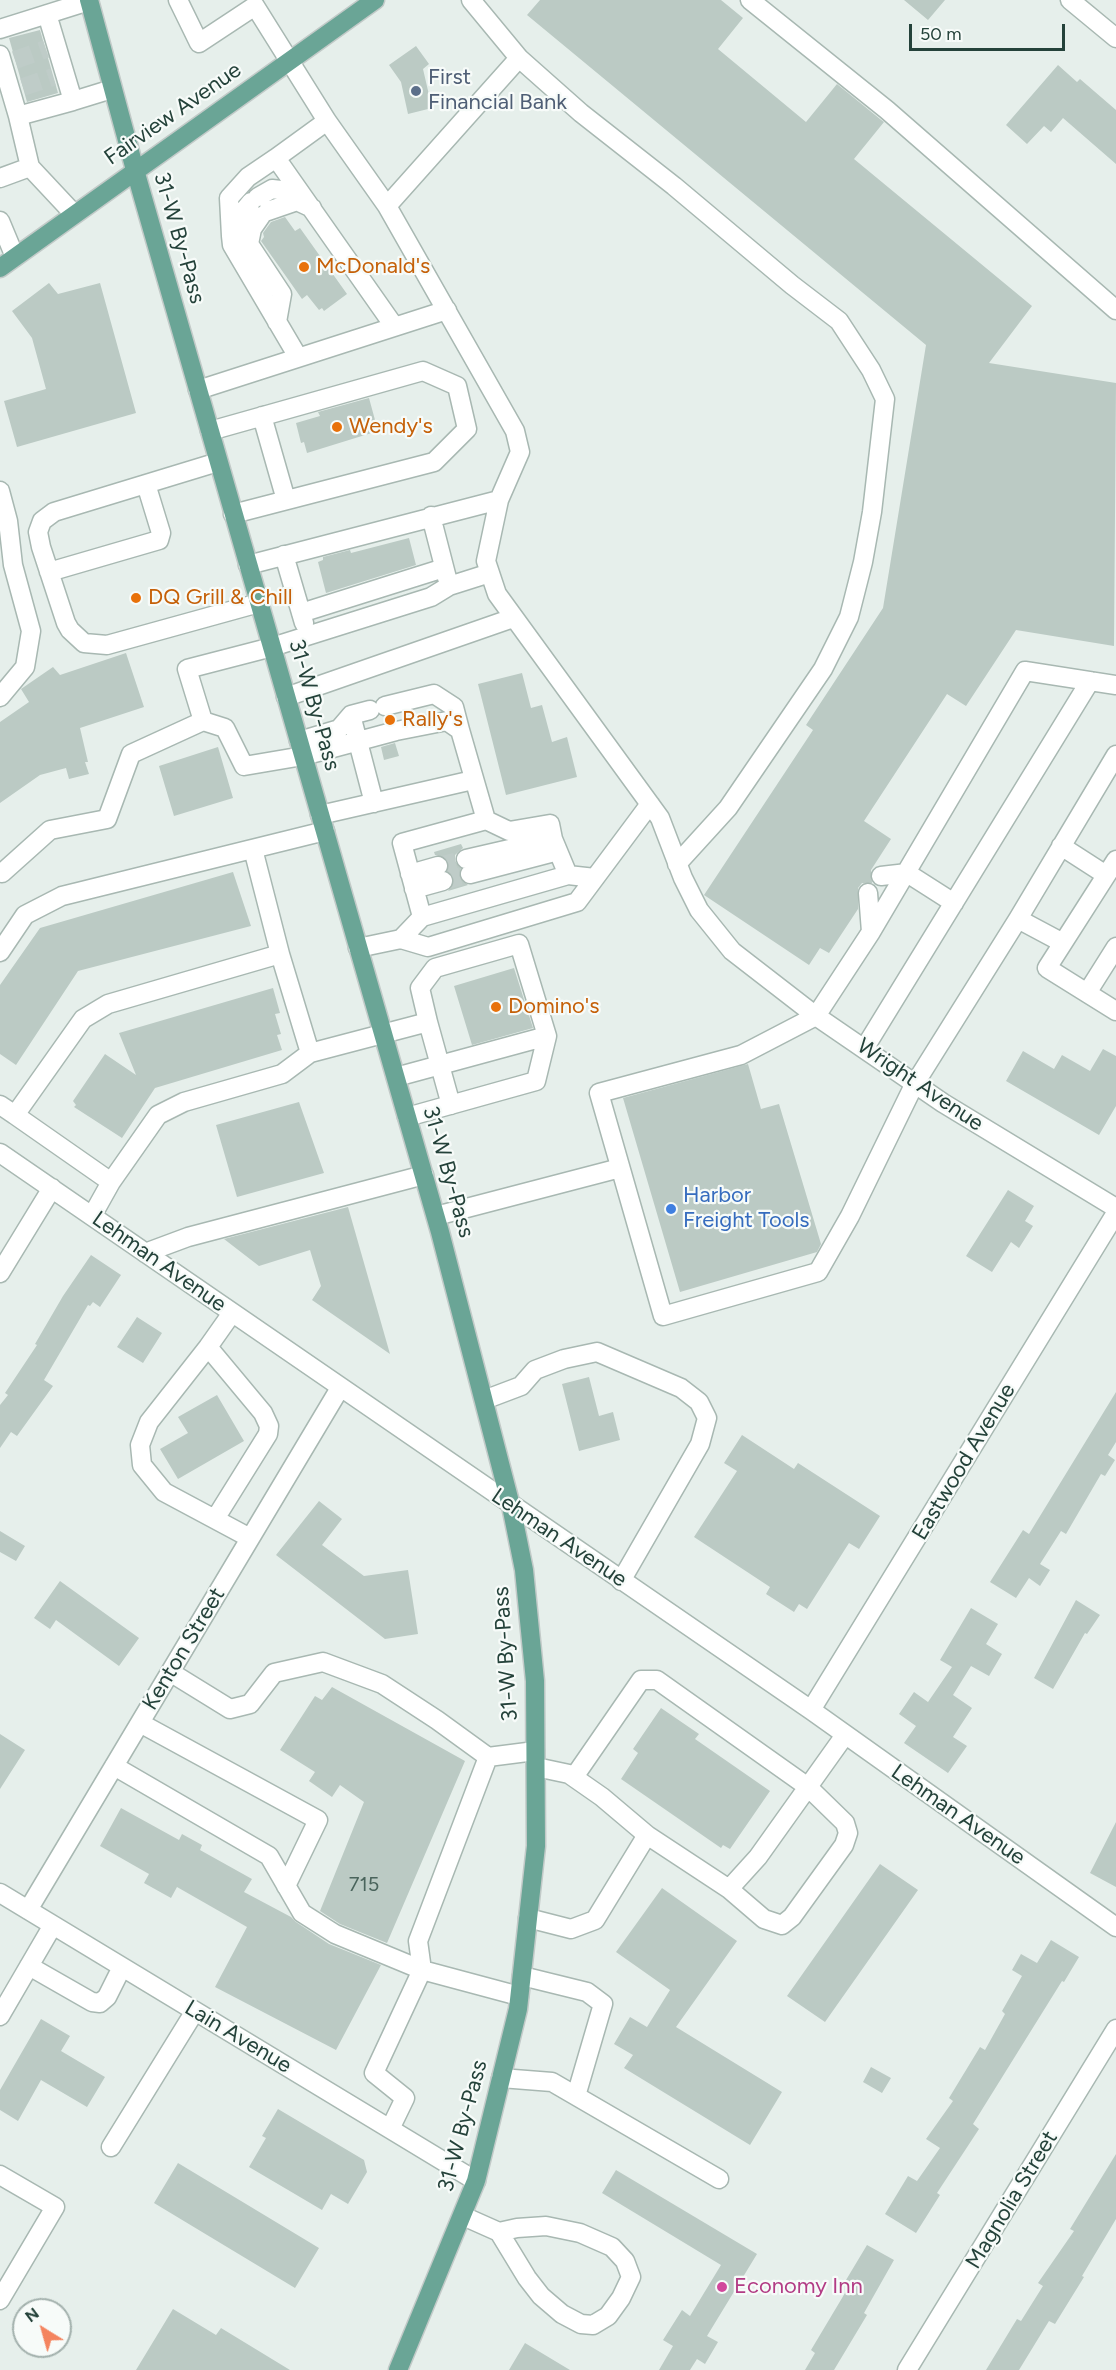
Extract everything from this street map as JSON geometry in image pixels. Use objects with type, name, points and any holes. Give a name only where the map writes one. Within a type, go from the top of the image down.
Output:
[{"type":"main road","name":"Fairview Avenue","points":[[0,268],[375,0]]},
{"type":"main road","name":"31-W By-Pass","points":[[89,1],[218,462],[436,1216],[511,1506],[524,1570],[535,1681],[536,1846],[519,1996],[476,2181],[403,2368]]},
{"type":"street","points":[[178,0],[200,43],[255,6],[327,121],[387,206],[515,431],[520,453],[499,500],[486,561],[490,573],[447,577],[301,613]]},
{"type":"street","points":[[471,0],[519,58],[581,113],[839,321],[871,370],[885,399],[872,512],[863,562],[849,617],[823,669],[728,808],[677,864]]},
{"type":"street","points":[[750,0],[887,110],[1116,310]]},
{"type":"street","points":[[1070,0],[1116,38]]},
{"type":"street","points":[[0,29],[89,1]]},
{"type":"street","points":[[47,14],[50,48],[59,75],[73,101]]},
{"type":"street","points":[[387,206],[519,58]]},
{"type":"street","points":[[6,60],[16,88],[18,116],[30,167],[74,214]]},
{"type":"street","points":[[18,116],[112,89]]},
{"type":"street","points":[[298,357],[232,245],[229,198],[248,177],[327,121]]},
{"type":"street","points":[[276,158],[305,204],[394,326]]},
{"type":"street","points":[[0,178],[30,167]]},
{"type":"street","points":[[277,322],[282,294],[249,244],[252,229],[260,207],[272,189],[281,190],[305,204]]},
{"type":"street","points":[[0,221],[15,257]]},
{"type":"street","points":[[198,390],[447,310]]},
{"type":"street","points":[[210,431],[423,371],[457,386],[467,429],[434,462],[233,514]]},
{"type":"street","points":[[262,416],[286,500]]},
{"type":"street","points":[[218,462],[54,512],[42,521],[38,532],[49,572],[70,630],[84,643],[96,645],[107,645],[259,603]]},
{"type":"street","points":[[49,572],[153,544],[159,540],[161,533],[146,484]]},
{"type":"street","points":[[0,491],[9,521],[13,565],[31,631],[25,667],[0,697]]},
{"type":"street","points":[[248,565],[499,500]]},
{"type":"street","points":[[431,516],[447,577]]},
{"type":"street","points":[[284,555],[308,635]]},
{"type":"street","name":"Wright Avenue","points":[[490,573],[497,594],[513,618],[660,818],[677,864],[699,910],[732,951],[816,1016],[914,1085],[1116,1208]]},
{"type":"street","points":[[203,721],[187,669],[272,647],[431,597],[447,577]]},
{"type":"street","points":[[286,697],[513,618]]},
{"type":"street","points":[[1116,685],[1025,671],[907,873],[816,1016],[741,1055],[599,1093],[663,1316],[819,1272],[850,1216],[914,1085],[1116,756]]},
{"type":"street","points":[[864,1048],[1090,681]]},
{"type":"street","points":[[301,749],[339,729],[351,716],[434,694],[454,707],[486,820]]},
{"type":"street","points":[[351,716],[374,803]]},
{"type":"street","points":[[2,873],[50,830],[107,819],[131,754],[203,721],[225,728],[244,766],[301,749],[358,742],[447,721],[460,730]]},
{"type":"street","points":[[0,952],[25,915],[62,896],[253,849],[374,803],[473,780]]},
{"type":"street","points":[[358,948],[401,939],[428,947],[577,902],[650,804]]},
{"type":"street","points":[[422,917],[402,843],[486,820],[509,831],[550,824],[568,875]]},
{"type":"street","points":[[468,867],[556,845]]},
{"type":"street","points":[[1061,846],[1111,868],[1047,968],[1116,1011]]},
{"type":"street","points":[[253,849],[280,954],[310,1053]]},
{"type":"street","points":[[881,876],[907,873],[954,903]]},
{"type":"street","points":[[412,881],[440,874]]},
{"type":"street","points":[[401,939],[422,917],[568,875],[595,878]]},
{"type":"street","points":[[868,893],[871,932]]},
{"type":"street","points":[[1018,919],[1063,943]]},
{"type":"street","points":[[407,1117],[451,1105],[536,1081],[547,1036],[519,944],[435,968],[420,987],[451,1105]]},
{"type":"street","points":[[428,947],[435,968]]},
{"type":"street","points":[[1087,993],[1116,947]]},
{"type":"street","points":[[111,1182],[7,1110],[84,1018],[108,1004],[280,954]]},
{"type":"street","points":[[92,1216],[111,1182],[158,1115],[184,1102],[282,1074],[310,1053],[428,1022]]},
{"type":"street","points":[[396,1077],[547,1036]]},
{"type":"street","name":"Lehman Avenue","points":[[0,1153],[811,1710],[1116,1927]]},
{"type":"street","points":[[436,1216],[621,1168]]},
{"type":"street","points":[[145,1253],[188,1237],[424,1175]]},
{"type":"street","points":[[0,1274],[51,1188]]},
{"type":"street","name":"Eastwood Avenue","points":[[811,1710],[1116,1213]]},
{"type":"street","points":[[232,1313],[149,1422],[141,1445],[142,1465],[164,1492],[250,1538]]},
{"type":"street","points":[[208,1347],[263,1413],[269,1426],[268,1434],[215,1519]]},
{"type":"street","points":[[484,1400],[521,1386],[535,1370],[564,1359],[597,1352],[681,1388],[699,1402],[707,1418],[700,1444],[621,1581]]},
{"type":"street","name":"Kenton Street","points":[[28,1910],[340,1388]]},
{"type":"street","points":[[170,1672],[230,1709],[250,1704],[274,1673],[323,1662],[382,1684],[488,1757],[536,1759],[574,1777],[647,1835],[729,1888],[764,1919],[782,1925],[792,1917],[844,1845],[848,1833],[841,1817],[808,1787],[657,1680],[641,1680],[574,1777]]},
{"type":"street","points":[[140,1723],[318,1820],[286,1886]]},
{"type":"street","points":[[729,1888],[758,1857],[845,1735]]},
{"type":"street","points":[[390,2129],[405,2098],[374,2073],[422,1970],[418,1941],[488,1757]]},
{"type":"street","points":[[114,1766],[269,1856],[302,1913],[335,1934],[422,1970],[519,1996]]},
{"type":"street","points":[[528,1918],[571,1929],[595,1920],[647,1835]]},
{"type":"street","name":"Lain Avenue","points":[[0,1893],[476,2181]]},
{"type":"street","points":[[0,2016],[53,1925]]},
{"type":"street","points":[[29,1966],[92,2002],[100,2003],[107,1997],[122,1967]]},
{"type":"street","points":[[522,1976],[587,1992],[603,2004],[576,2096]]},
{"type":"street","points":[[111,2147],[195,2011]]},
{"type":"street","name":"Magnolia Street","points":[[908,2370],[1116,2029]]},
{"type":"street","points":[[501,2078],[552,2082],[719,2179]]},
{"type":"street","points":[[0,2175],[55,2207],[0,2300]]},
{"type":"street","points":[[463,2216],[499,2232],[527,2278],[542,2296],[562,2314],[581,2324],[593,2325],[608,2316],[621,2298],[631,2277],[626,2261],[612,2247],[580,2233],[546,2226],[499,2232]]},
{"type":"building","points":[[540,0],[721,0],[743,18],[718,49],[806,122],[837,84],[884,122],[854,159],[1032,306],[989,363],[1116,383],[1114,646],[1016,630],[966,706],[947,694],[864,821],[891,839],[871,870],[872,883],[862,883],[858,888],[858,909],[829,953],[820,948],[809,965],[704,895],[813,730],[806,725],[883,608],[926,345],[527,15]]},
{"type":"building","points":[[904,0],[945,0],[928,20]]},
{"type":"building","points":[[40,30],[58,93],[27,102],[9,38]]},
{"type":"building","name":"First Financial Bank","points":[[416,46],[429,64],[423,69],[432,108],[408,114],[401,82],[389,65]]},
{"type":"building","points":[[1058,65],[1077,82],[1080,79],[1116,110],[1116,164],[1063,118],[1051,132],[1044,126],[1027,144],[1006,125]]},
{"type":"building","name":"McDonald's","points":[[285,217],[295,231],[300,228],[347,294],[324,311],[322,308],[319,310],[307,295],[302,299],[261,241],[264,237],[263,233],[271,222]]},
{"type":"building","points":[[49,283],[58,294],[100,283],[136,413],[17,447],[4,401],[46,389],[32,338],[12,311]]},
{"type":"building","name":"Wendy's","points":[[369,398],[378,431],[307,453],[304,442],[301,443],[296,423],[320,416],[318,412]]},
{"type":"building","points":[[409,538],[416,565],[326,593],[318,562],[323,560],[323,557],[350,550],[351,553]]},
{"type":"building","points":[[126,653],[144,707],[80,728],[89,774],[69,779],[66,768],[40,775],[0,803],[0,722],[29,702],[21,689],[53,667],[60,675]]},
{"type":"building","points":[[522,673],[531,708],[542,705],[552,742],[567,737],[577,777],[506,795],[478,684]]},
{"type":"building","points":[[395,743],[399,756],[384,760],[381,747]]},
{"type":"building","points":[[218,747],[233,798],[174,816],[159,766]]},
{"type":"building","points":[[461,844],[463,848],[455,855],[455,861],[461,868],[459,877],[468,885],[448,891],[454,883],[454,877],[448,871],[449,862],[435,855],[434,852]]},
{"type":"building","points":[[233,872],[251,926],[78,971],[16,1065],[0,1054],[0,985],[40,928]]},
{"type":"building","name":"Domino's","points":[[514,968],[533,1028],[472,1045],[454,986]]},
{"type":"building","points":[[273,988],[280,1013],[275,1014],[281,1034],[277,1035],[282,1050],[155,1088],[122,1138],[74,1107],[76,1105],[73,1101],[105,1054],[136,1075],[119,1033]]},
{"type":"building","points":[[1103,1049],[1116,1056],[1116,1106],[1099,1135],[1006,1081],[1023,1051],[1054,1069],[1062,1055],[1090,1071]]},
{"type":"building","points":[[748,1064],[761,1109],[779,1104],[821,1244],[817,1252],[680,1292],[623,1098]]},
{"type":"building","points":[[299,1102],[324,1173],[237,1197],[216,1125]]},
{"type":"building","points":[[1008,1190],[1034,1206],[1025,1221],[1033,1226],[1019,1248],[1011,1242],[992,1272],[966,1256]]},
{"type":"building","points":[[348,1207],[390,1354],[312,1300],[321,1286],[310,1250],[259,1266],[224,1239]]},
{"type":"building","points":[[91,1255],[121,1275],[100,1307],[93,1302],[90,1306],[88,1305],[44,1380],[53,1386],[17,1436],[11,1432],[0,1448],[0,1405],[8,1395],[5,1393],[37,1345],[35,1344],[63,1296]]},
{"type":"building","points":[[137,1317],[162,1333],[143,1363],[117,1347]]},
{"type":"building","points":[[589,1377],[599,1416],[613,1412],[620,1440],[579,1451],[562,1384]]},
{"type":"building","points":[[1116,1392],[1116,1442],[1108,1455],[1115,1460],[1105,1476],[1101,1474],[1066,1534],[1061,1531],[1040,1564],[1050,1570],[1040,1586],[1029,1578],[1016,1598],[990,1582],[1023,1530],[1029,1534]]},
{"type":"building","points":[[217,1395],[244,1441],[178,1479],[160,1449],[188,1433],[178,1417]]},
{"type":"building","points":[[742,1435],[794,1469],[798,1463],[880,1516],[859,1549],[849,1543],[807,1609],[799,1604],[794,1612],[766,1594],[770,1587],[694,1537],[737,1471],[724,1463]]},
{"type":"building","points":[[319,1501],[342,1519],[322,1545],[364,1576],[408,1570],[418,1634],[385,1639],[276,1555]]},
{"type":"building","points":[[0,1531],[25,1546],[16,1561],[0,1552]]},
{"type":"building","points":[[60,1581],[139,1638],[119,1666],[56,1620],[50,1629],[34,1618]]},
{"type":"building","points":[[1076,1600],[1100,1615],[1087,1634],[1085,1633],[1053,1689],[1034,1678]]},
{"type":"building","points":[[971,1608],[998,1624],[986,1644],[1002,1654],[989,1676],[971,1666],[953,1695],[972,1708],[953,1737],[967,1746],[948,1773],[904,1743],[916,1726],[899,1714],[914,1692],[928,1702],[952,1667],[940,1660]]},
{"type":"building","points":[[332,1687],[465,1761],[387,1943],[340,1924],[320,1911],[364,1802],[340,1785],[332,1797],[309,1781],[315,1772],[280,1750],[315,1696],[322,1700]]},
{"type":"building","points":[[661,1708],[699,1734],[695,1739],[770,1791],[730,1849],[723,1845],[721,1848],[621,1779],[638,1753],[633,1749]]},
{"type":"building","points":[[0,1734],[25,1750],[0,1789]]},
{"type":"building","points":[[121,1808],[179,1840],[182,1834],[202,1845],[200,1850],[252,1879],[244,1892],[291,1917],[329,1944],[381,1965],[336,2050],[215,1987],[247,1927],[177,1887],[171,1898],[144,1883],[149,1874],[100,1846]]},
{"type":"building","points":[[1116,1822],[1116,1887],[1090,1873]]},
{"type":"building","points":[[880,1864],[918,1890],[825,2022],[787,1996]]},
{"type":"building","points":[[662,1888],[737,1941],[676,2027],[782,2092],[750,2145],[624,2068],[633,2055],[614,2044],[630,2017],[647,2027],[670,1990],[616,1952]]},
{"type":"building","points":[[1051,1940],[1079,1957],[973,2124],[979,2129],[937,2193],[940,2195],[916,2233],[885,2214],[908,2176],[917,2181],[940,2148],[926,2139],[953,2101],[949,2098],[980,2047],[985,2050],[1005,2014],[1002,2011],[1022,1976],[1012,1970],[1021,1954],[1037,1963]]},
{"type":"building","points":[[41,2019],[70,2036],[61,2051],[105,2077],[87,2107],[41,2080],[18,2121],[0,2110],[0,2090]]},
{"type":"building","points":[[871,2067],[891,2078],[882,2093],[863,2082]]},
{"type":"building","points":[[278,2109],[364,2160],[367,2172],[348,2204],[331,2194],[322,2210],[249,2167],[266,2138],[262,2136]]},
{"type":"building","points":[[1116,2154],[1116,2219],[1082,2276],[1084,2277],[1055,2324],[1049,2321],[1019,2370],[986,2370],[1017,2319],[1021,2321],[1043,2286],[1038,2283],[1074,2231],[1070,2229]]},
{"type":"building","points":[[178,2163],[319,2248],[295,2288],[154,2203]]},
{"type":"building","name":"Economy Inn","points":[[616,2170],[757,2254],[707,2336],[718,2342],[705,2364],[697,2359],[690,2370],[659,2370],[673,2346],[663,2340],[682,2310],[690,2316],[721,2265],[602,2193]]},
{"type":"building","points":[[867,2245],[894,2260],[864,2313],[867,2315],[834,2370],[805,2370],[815,2353],[811,2350],[851,2283],[846,2280]]},
{"type":"building","points":[[173,2309],[216,2335],[221,2328],[290,2370],[136,2370]]},
{"type":"building","points":[[525,2343],[570,2370],[509,2370]]},
{"type":"tunnel","points":[[15,60],[46,49]]},
{"type":"tunnel","points":[[23,87],[53,77]]},
{"type":"tunnel","points":[[438,866],[466,859]]},
{"type":"tunnel","points":[[443,881],[470,874]]},
{"type":"place","name":"First Financial Bank","points":[[416,91]]},
{"type":"place","name":"McDonald's","points":[[304,267]]},
{"type":"place","name":"Wendy's","points":[[337,427]]},
{"type":"place","name":"DQ Grill & Chill","points":[[136,598]]},
{"type":"place","name":"Rally's","points":[[390,720]]},
{"type":"place","name":"Domino's","points":[[496,1007]]},
{"type":"place","name":"Harbor Freight Tools","points":[[671,1209]]},
{"type":"place","name":"Economy Inn","points":[[722,2287]]}]
